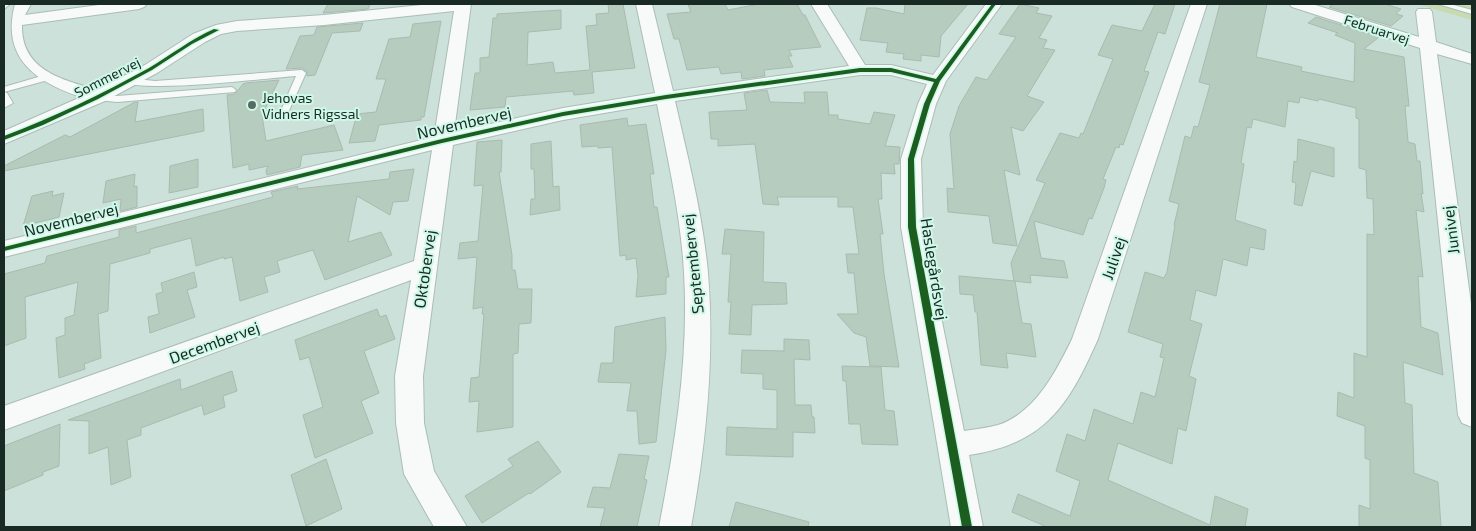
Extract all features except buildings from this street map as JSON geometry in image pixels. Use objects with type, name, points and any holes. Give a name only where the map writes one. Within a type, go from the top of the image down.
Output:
[{"type":"street","points":[[9,14],[23,4]]},
{"type":"street","points":[[9,14],[139,4]]},
{"type":"street","name":"Septembervej","points":[[644,4],[666,97],[692,237],[698,327],[684,480],[675,527]]},
{"type":"street","points":[[819,4],[860,70]]},
{"type":"street","name":"Haslegårdsvej","points":[[967,527],[912,227],[911,159],[937,81],[994,4]]},
{"type":"street","name":"Julivej","points":[[952,445],[999,437],[1015,430],[1042,410],[1070,374],[1085,340],[1200,4]]},
{"type":"street","name":"Februarvej","points":[[1298,4],[1472,59]]},
{"type":"street","name":"Sommervej","points":[[4,138],[98,97],[170,58],[198,38],[221,28],[324,20],[463,5]]},
{"type":"street","name":"Oktobervej","points":[[451,527],[419,474],[410,423],[409,376],[463,5]]},
{"type":"street","name":"Februarvej","points":[[1424,12],[1427,45]]},
{"type":"street","points":[[9,14],[13,39],[17,50],[32,69],[45,78],[98,97]]},
{"type":"street","name":"Junivej","points":[[1427,45],[1472,415]]},
{"type":"street","name":"Novembervej","points":[[4,249],[442,141],[563,114],[666,97],[860,70],[891,70],[937,81]]},
{"type":"street","name":"Decembervej","points":[[4,418],[424,266]]},
{"type":"lane","points":[[6,4],[9,14]]},
{"type":"lane","points":[[1442,4],[1472,12]]},
{"type":"lane","points":[[127,81],[154,84],[302,73],[283,115]]},
{"type":"lane","points":[[4,90],[45,78]]},
{"type":"lane","points":[[98,97],[117,99],[232,90]]},
{"type":"lane","points":[[4,96],[9,103],[4,105]]},
{"type":"green space","points":[[1417,4],[1472,4],[1472,20]]},
{"type":"cycle path","points":[[967,527],[912,227],[911,159],[927,104],[937,81],[994,4]]},
{"type":"cycle path","points":[[4,138],[96,98],[216,30]]},
{"type":"cycle path","points":[[4,249],[442,141],[563,114],[666,97],[860,70],[891,70],[937,81]]},
{"type":"place","name":"Jehovas Vidners Rigssal","points":[[252,105]]}]
